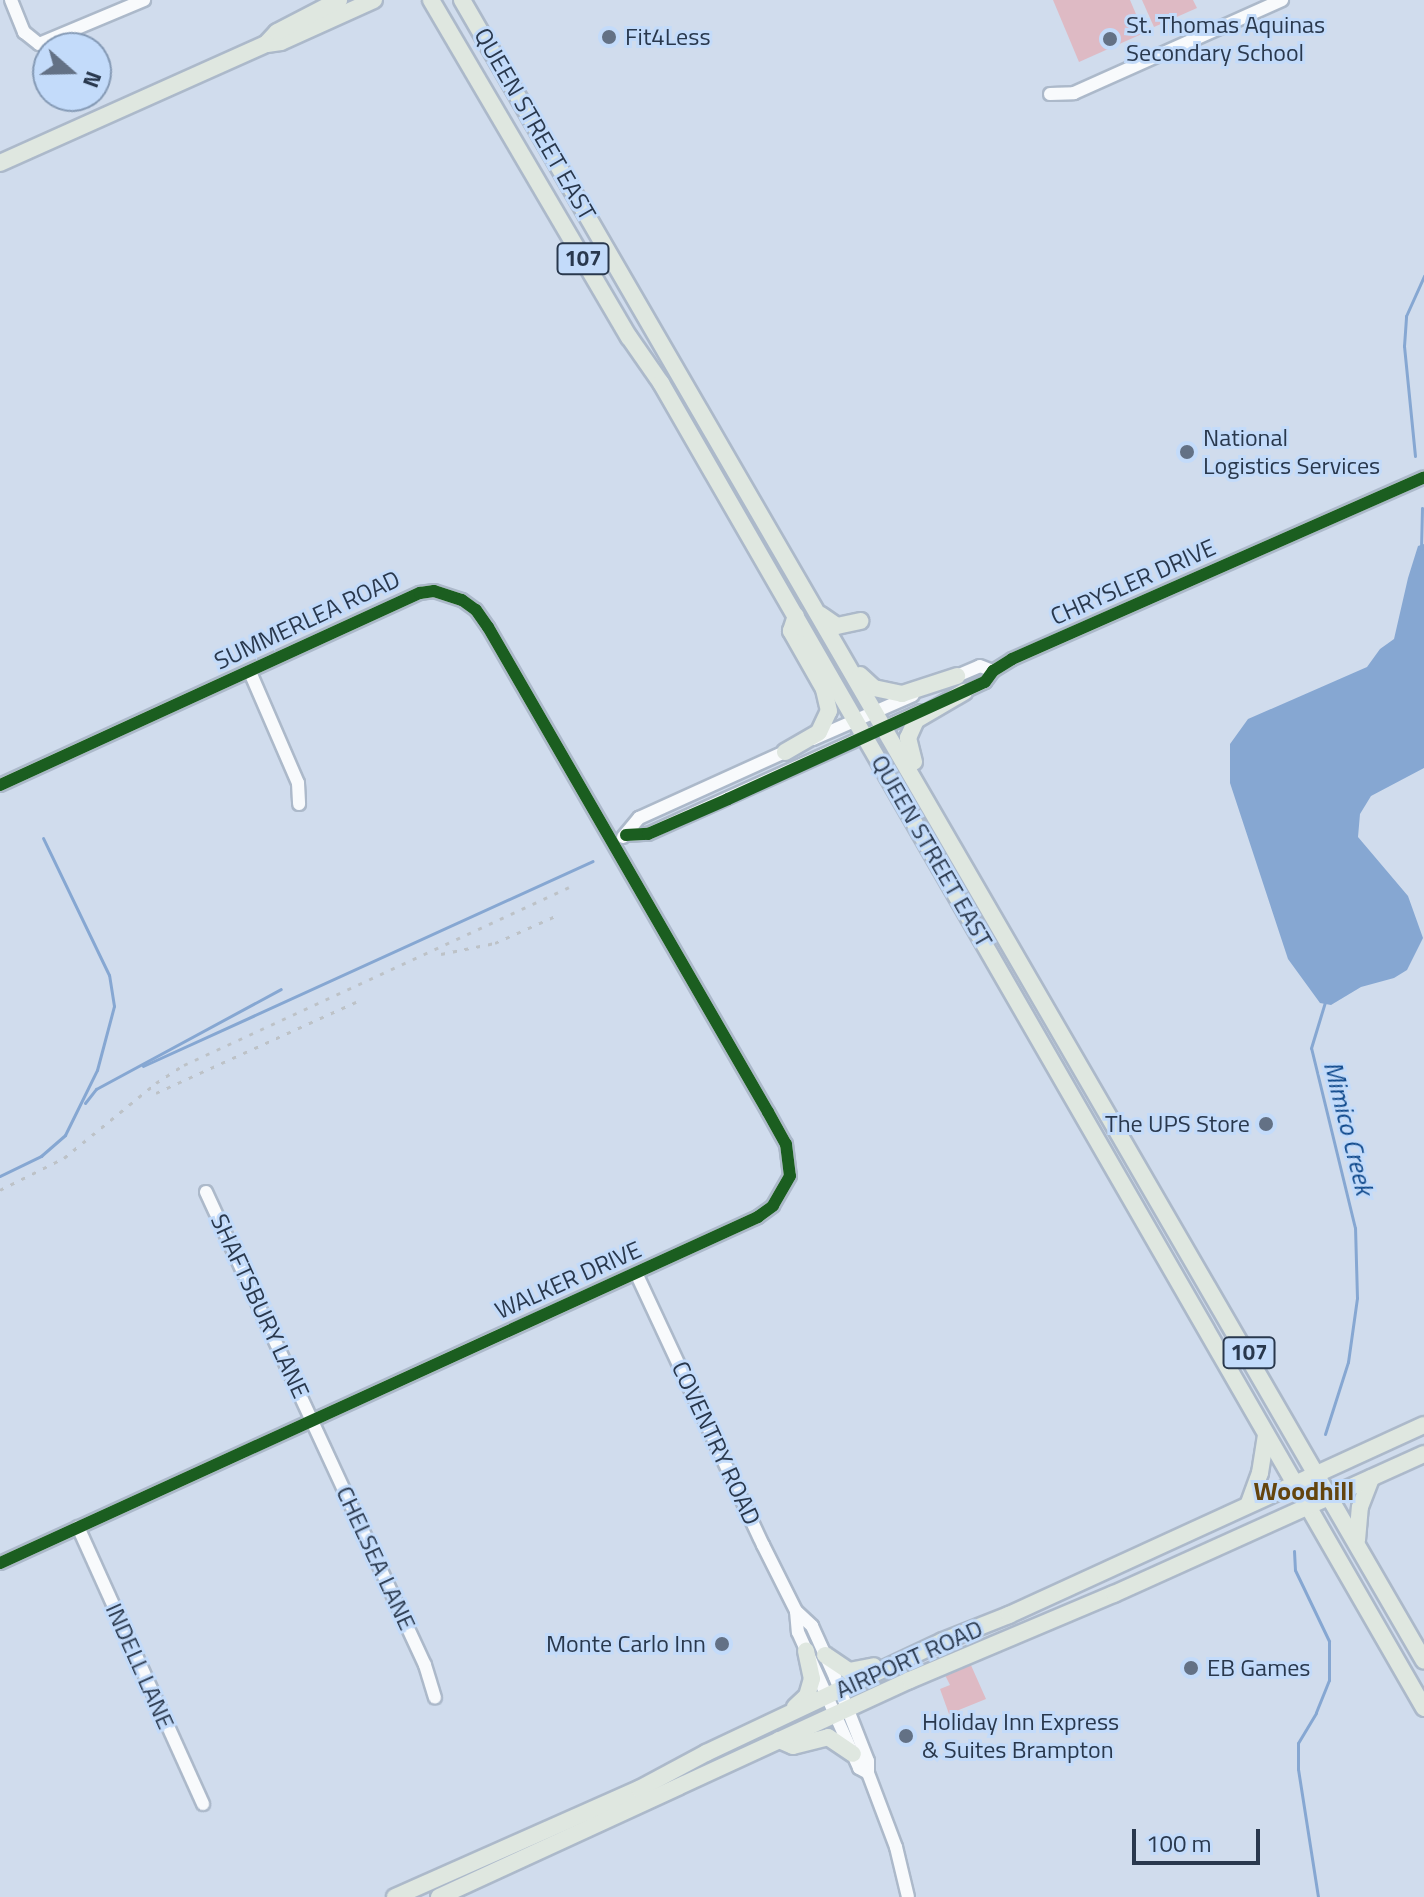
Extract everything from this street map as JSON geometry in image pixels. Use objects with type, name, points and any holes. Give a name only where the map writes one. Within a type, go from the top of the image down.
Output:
[{"type":"main road","points":[[0,163],[266,44],[281,42],[374,0]]},
{"type":"main road","points":[[311,29],[319,32],[391,0]]},
{"type":"main road","points":[[414,0],[436,15],[459,47]]},
{"type":"main road","name":"QUEEN STREET EAST","points":[[431,0],[866,736],[1424,1708]]},
{"type":"main road","name":"QUEEN STREET EAST","points":[[462,0],[1331,1495],[1424,1661]]},
{"type":"main road","points":[[470,0],[495,41],[491,50]]},
{"type":"main road","points":[[266,44],[277,32],[334,2]]},
{"type":"main road","points":[[820,613],[837,626],[860,621],[840,648],[867,683],[890,693],[909,694],[957,676]]},
{"type":"main road","points":[[785,752],[819,732],[829,711],[828,697],[791,631],[796,616]]},
{"type":"main road","points":[[929,802],[932,793],[908,750],[910,731],[920,716],[964,692]]},
{"type":"main road","name":"AIRPORT ROAD","points":[[395,1897],[639,1789],[898,1662],[1009,1615],[1424,1425]]},
{"type":"main road","points":[[1249,1503],[1260,1473],[1266,1434]]},
{"type":"main road","name":"AIRPORT ROAD","points":[[439,1897],[841,1712],[1424,1454]]},
{"type":"main road","points":[[1357,1541],[1360,1507],[1371,1478]]},
{"type":"main road","points":[[781,1717],[803,1700],[811,1685],[806,1651]]},
{"type":"main road","points":[[825,1655],[849,1671],[858,1671],[885,1661],[898,1662]]},
{"type":"main road","points":[[779,1740],[793,1746],[828,1737],[853,1754]]},
{"type":"street","points":[[11,0],[24,32],[39,44],[144,0]]},
{"type":"street","points":[[1050,94],[1074,93],[1282,0]]},
{"type":"street","name":"CHRYSLER DRIVE","points":[[626,835],[648,834],[985,682],[993,671],[1065,635],[1424,477]]},
{"type":"street","name":"SUMMERLEA ROAD","points":[[0,785],[420,593],[434,591],[462,600],[476,610],[613,842]]},
{"type":"street","name":"CHRYSLER DRIVE","points":[[626,835],[639,818],[876,711],[980,666],[993,671]]},
{"type":"street","points":[[250,672],[298,783],[299,804]]},
{"type":"street","points":[[613,842],[626,835]]},
{"type":"street","name":"WALKER DRIVE","points":[[0,1563],[588,1294],[637,1275],[758,1217],[773,1206],[785,1189],[789,1158],[786,1144],[613,842]]},
{"type":"street","name":"SHAFTSBURY LANE","points":[[206,1192],[313,1420]]},
{"type":"street","name":"COVENTRY ROAD","points":[[637,1275],[796,1611],[798,1632],[806,1651],[833,1693],[841,1712]]},
{"type":"street","name":"CHELSEA LANE","points":[[313,1420],[425,1665],[435,1697]]},
{"type":"street","name":"INDELL LANE","points":[[78,1527],[203,1804]]},
{"type":"street","name":"COVENTRY ROAD","points":[[796,1611],[812,1626],[825,1655],[833,1693]]},
{"type":"street","points":[[841,1712],[859,1768],[868,1773]]},
{"type":"street","points":[[841,1712],[868,1761],[868,1773],[896,1847],[908,1897]]},
{"type":"shaded area","points":[[1053,0],[1130,0],[1144,33],[1079,62]]},
{"type":"shaded area","points":[[1142,0],[1193,0],[1197,8],[1154,27]]},
{"type":"shaded area","points":[[970,1663],[986,1699],[949,1714],[940,1689],[950,1685],[945,1675]]},
{"type":"water","points":[[1424,544],[1424,768],[1371,796],[1360,814],[1358,837],[1408,896],[1423,938],[1407,970],[1394,978],[1361,987],[1331,1005],[1320,1003],[1288,959],[1230,783],[1230,744],[1248,719],[1367,667],[1380,649],[1394,639],[1418,546]]},
{"type":"waterway","name":"Mimico Creek","points":[[1415,456],[1404,346],[1406,316],[1424,276]]},
{"type":"waterway","name":"Mimico Creek","points":[[1421,549],[1422,508]]},
{"type":"waterway","points":[[0,1176],[41,1156],[65,1135],[97,1070],[114,1006],[109,975],[43,838]]},
{"type":"waterway","points":[[143,1066],[592,861]]},
{"type":"waterway","points":[[85,1103],[96,1089],[281,989]]},
{"type":"waterway","name":"Mimico Creek","points":[[1325,1002],[1311,1048],[1355,1228],[1357,1298],[1348,1362],[1325,1434]]},
{"type":"waterway","name":"Mimico Creek","points":[[1294,1551],[1295,1570],[1329,1641],[1329,1680],[1316,1713],[1298,1743],[1298,1769],[1318,1897]]},
{"type":"railway","points":[[0,1190],[64,1158],[156,1083],[184,1065],[573,885]]},
{"type":"railway","points":[[441,954],[495,943],[558,915]]},
{"type":"railway","points":[[156,1093],[356,1002]]},
{"type":"cycle path","points":[[626,835],[648,834],[728,799],[985,682],[993,671],[1012,659],[1424,477]]},
{"type":"cycle path","points":[[0,785],[420,593],[434,591],[462,600],[476,610],[488,627],[768,1112],[786,1144],[790,1176],[773,1206],[758,1217],[0,1563]]},
{"type":"place","name":"Fit4Less","points":[[609,37]]},
{"type":"place","name":"St. Thomas Aquinas Secondary School","points":[[1110,39]]},
{"type":"place","name":"National Logistics Services","points":[[1187,452]]},
{"type":"place","name":"The UPS Store","points":[[1266,1124]]},
{"type":"place","name":"Monte Carlo Inn","points":[[722,1644]]},
{"type":"place","name":"EB Games","points":[[1191,1668]]},
{"type":"place","name":"Holiday Inn Express & Suites Brampton","points":[[906,1736]]},
{"type":"district","name":"Woodhill","points":[[1304,1491]]}]
